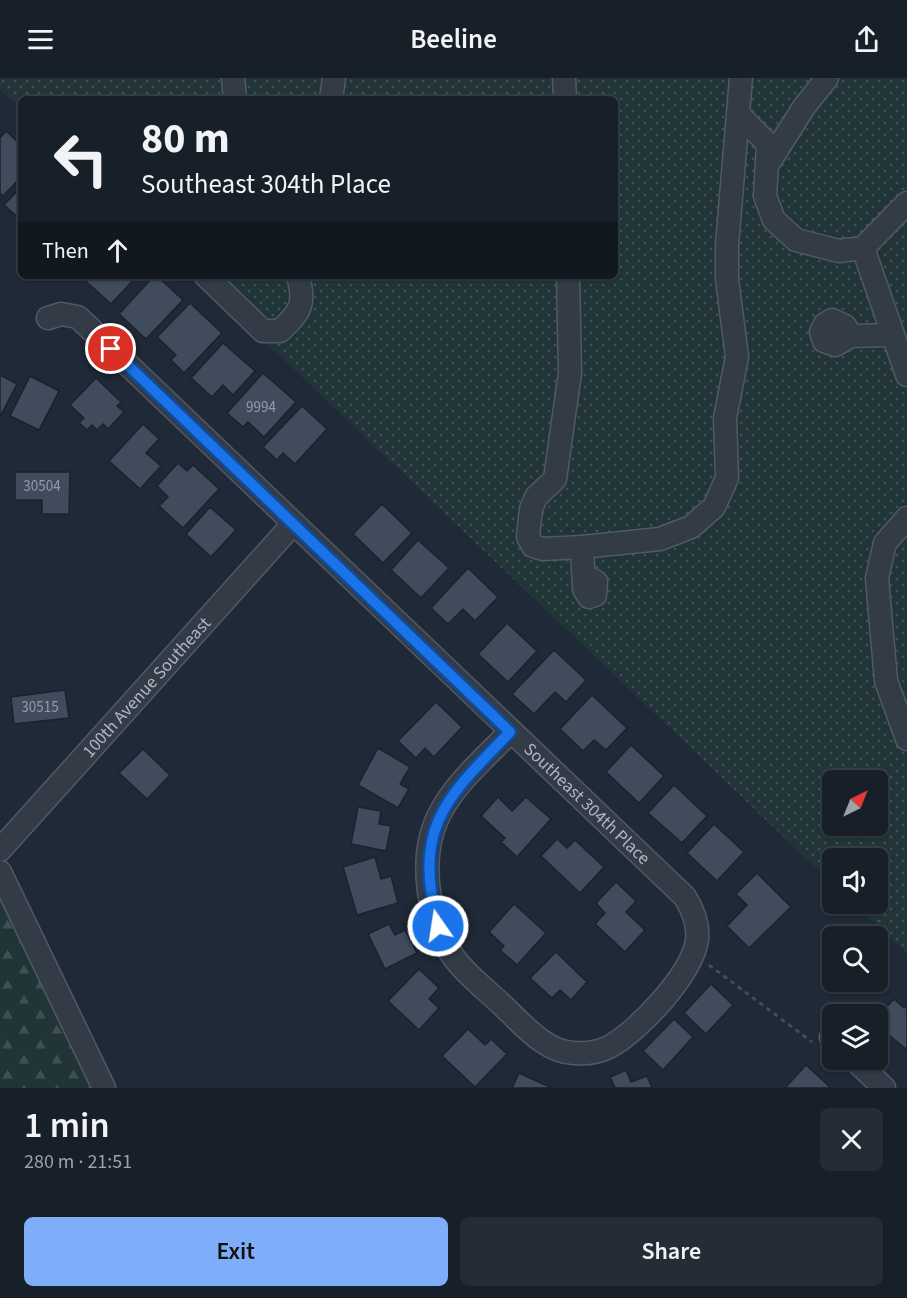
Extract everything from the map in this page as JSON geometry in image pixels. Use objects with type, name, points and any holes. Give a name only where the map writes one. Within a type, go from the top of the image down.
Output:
[{"type":"street","points":[[233,78],[235,96]]},
{"type":"street","points":[[331,96],[334,78]]},
{"type":"street","points":[[564,78],[565,96]]},
{"type":"street","points":[[568,279],[570,373],[555,479],[536,497],[531,509],[528,537],[533,546],[543,549],[582,547],[660,539],[691,527],[714,507],[727,478],[725,418],[737,357],[727,279],[727,245],[741,78]]},
{"type":"street","points":[[768,164],[804,107],[827,78]]},
{"type":"street","points":[[739,115],[768,144],[765,196],[774,220],[796,240],[839,251],[863,248],[907,203]]},
{"type":"street","points":[[863,248],[907,375]]},
{"type":"street","points":[[209,279],[263,332],[280,332],[298,314],[301,303],[298,279]]},
{"type":"street","name":"Southeast 304th Place","points":[[48,318],[61,314],[78,317],[510,732],[674,884],[695,917],[698,931],[693,953]]},
{"type":"street","points":[[851,336],[893,335]]},
{"type":"street","points":[[907,518],[885,543],[877,578],[886,681],[907,739]]},
{"type":"street","name":"100th Avenue Southeast","points":[[0,850],[293,524]]},
{"type":"street","points":[[582,547],[584,575]]},
{"type":"street","points":[[510,732],[470,773],[440,814],[431,838],[428,872],[438,926],[448,948],[461,966],[548,1045],[562,1052],[586,1053],[608,1047],[633,1030],[682,974],[693,953]]},
{"type":"street","points":[[0,872],[104,1088]]},
{"type":"street","points":[[865,1070],[884,1088]]},
{"type":"path","points":[[693,953],[822,1048]]},
{"type":"green space","points":[[0,78],[907,78],[907,954],[888,936],[888,926],[878,926],[865,914],[888,914],[888,848],[822,848],[822,873],[199,279],[618,279],[618,96],[18,96],[18,106],[0,89]]},
{"type":"green space","points":[[0,895],[99,1088],[0,1088]]},
{"type":"building","points":[[6,131],[18,142],[18,180],[3,196],[0,193],[0,138]]},
{"type":"building","points":[[18,190],[18,217],[4,205]]},
{"type":"building","points":[[83,279],[134,279],[111,304]]},
{"type":"building","points":[[151,279],[160,279],[183,300],[146,339],[119,314]]},
{"type":"building","points":[[190,303],[222,333],[184,373],[171,360],[176,355],[157,337]]},
{"type":"building","points":[[223,343],[255,371],[233,395],[223,385],[212,397],[191,378]]},
{"type":"building","points":[[263,373],[296,402],[264,437],[248,422],[243,427],[227,413]]},
{"type":"building","points":[[0,375],[17,384],[0,417]]},
{"type":"building","points":[[30,376],[59,391],[39,430],[10,416]]},
{"type":"building","points":[[96,378],[121,402],[117,406],[124,412],[108,429],[103,424],[97,430],[92,425],[87,430],[79,423],[84,418],[70,405]]},
{"type":"building","points":[[302,406],[327,429],[295,464],[283,453],[277,460],[263,447]]},
{"type":"building","points":[[143,424],[159,439],[146,453],[161,466],[140,489],[109,461]]},
{"type":"building","points":[[178,463],[187,471],[193,465],[219,489],[183,528],[159,506],[168,497],[157,486]]},
{"type":"building","points":[[15,472],[70,472],[69,514],[42,514],[42,500],[15,500]]},
{"type":"building","points":[[382,504],[412,533],[383,563],[353,534]]},
{"type":"building","points":[[210,507],[236,530],[211,557],[186,534]]},
{"type":"building","points":[[418,540],[449,568],[421,598],[391,570]]},
{"type":"building","points":[[468,568],[498,597],[475,621],[463,609],[448,624],[431,608]]},
{"type":"building","points":[[507,623],[537,651],[508,682],[478,654]]},
{"type":"building","points":[[554,650],[586,680],[566,702],[555,692],[534,714],[512,694]]},
{"type":"building","points":[[65,690],[69,718],[14,724],[11,697]]},
{"type":"building","points":[[592,695],[627,728],[606,750],[594,740],[583,751],[560,729]]},
{"type":"building","points":[[436,702],[462,727],[434,757],[425,748],[416,758],[398,741]]},
{"type":"building","points":[[631,745],[664,776],[639,803],[606,772]]},
{"type":"building","points":[[378,748],[410,767],[400,784],[409,789],[398,808],[358,785]]},
{"type":"building","points":[[143,749],[170,775],[147,799],[119,773]]},
{"type":"building","points":[[674,785],[707,816],[682,843],[648,813]]},
{"type":"building","points":[[498,797],[512,811],[526,797],[551,819],[517,857],[501,842],[505,838],[481,816]]},
{"type":"building","points":[[358,807],[381,811],[379,824],[391,826],[386,851],[351,844]]},
{"type":"building","points":[[714,824],[744,852],[717,881],[687,853]]},
{"type":"building","points":[[557,839],[567,848],[575,840],[604,867],[580,893],[541,856]]},
{"type":"building","points":[[375,857],[381,879],[391,876],[398,903],[357,915],[343,867]]},
{"type":"building","points":[[757,873],[791,907],[749,948],[727,926],[747,905],[736,894]]},
{"type":"building","points":[[616,882],[636,901],[626,912],[645,930],[625,952],[595,924],[605,913],[596,903]]},
{"type":"building","points":[[514,904],[546,933],[517,965],[500,950],[504,946],[489,932]]},
{"type":"building","points":[[389,924],[395,935],[405,930],[417,953],[385,969],[368,934]]},
{"type":"building","points":[[556,952],[587,982],[571,1000],[560,990],[552,998],[530,978]]},
{"type":"building","points":[[419,969],[439,988],[429,999],[439,1008],[419,1030],[388,1001]]},
{"type":"building","points":[[711,984],[733,1005],[706,1034],[684,1013]]},
{"type":"building","points":[[894,999],[904,1008],[907,1005],[907,1050],[888,1034],[888,1005]]},
{"type":"building","points":[[674,1019],[693,1037],[663,1070],[643,1051]]},
{"type":"building","points":[[468,1029],[485,1045],[491,1039],[507,1054],[475,1087],[442,1056]]},
{"type":"building","points":[[806,1065],[831,1088],[785,1088]]},
{"type":"building","points":[[626,1070],[631,1082],[647,1076],[652,1088],[615,1088],[610,1077]]},
{"type":"building","points":[[519,1073],[552,1088],[512,1088]]},
{"type":"route","points":[[111,349],[510,732],[470,773],[447,803],[435,824],[429,849],[428,872],[438,926]]}]
